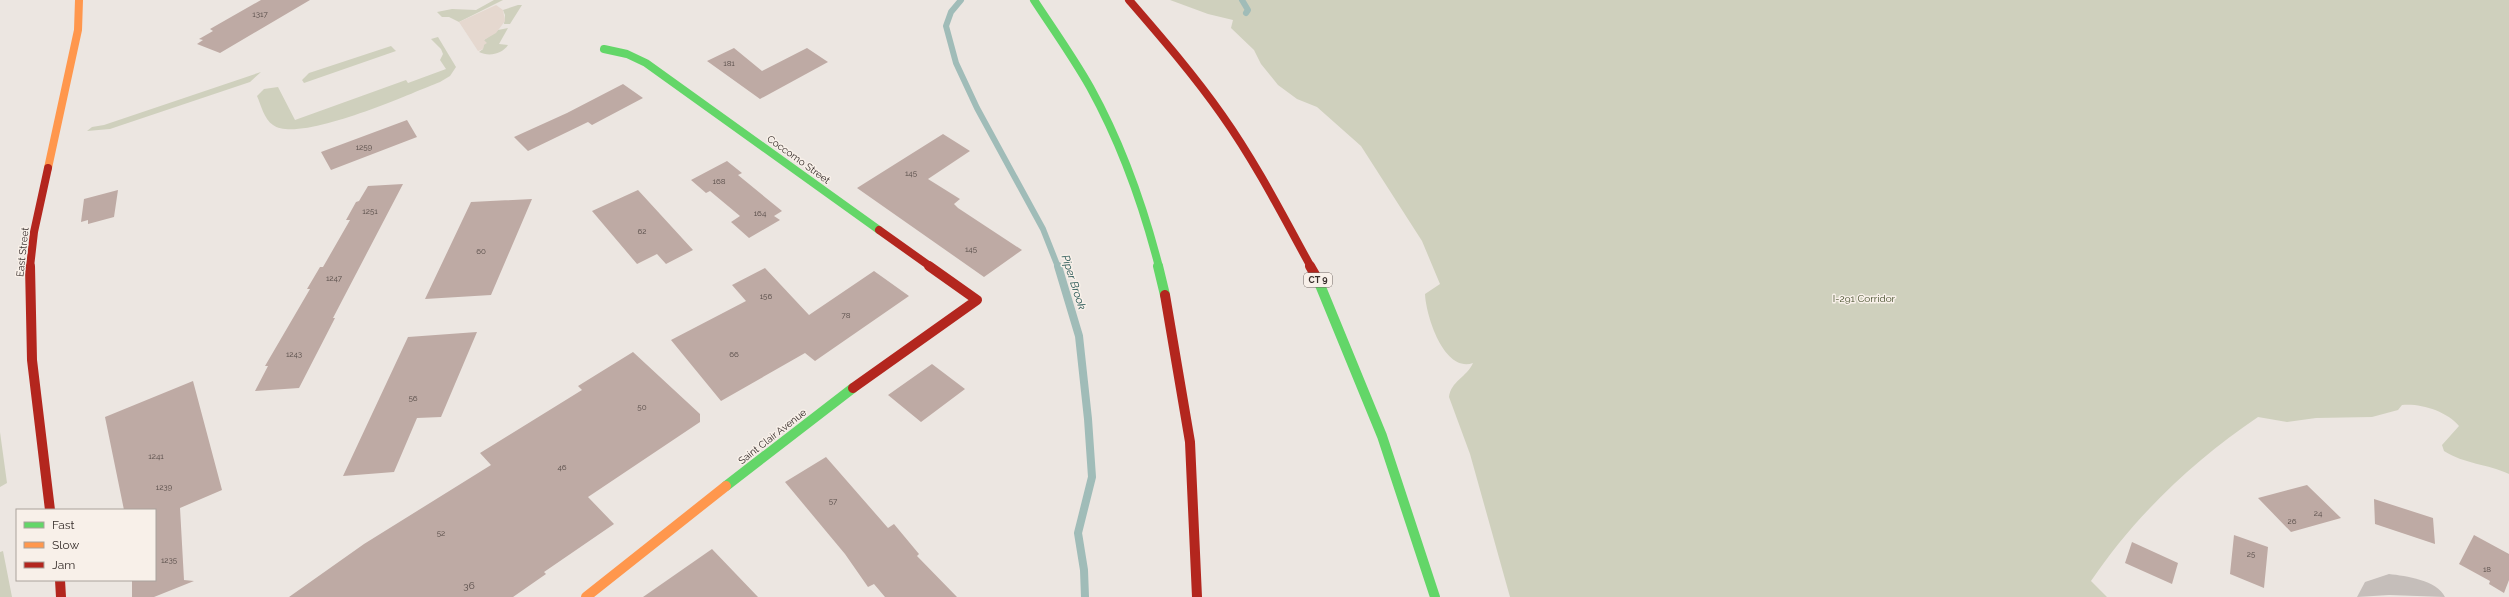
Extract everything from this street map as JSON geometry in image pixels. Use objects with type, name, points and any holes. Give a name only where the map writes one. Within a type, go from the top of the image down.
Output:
[{"type":"main road","name":"East Street","points":[[50,509],[33,370],[30,270],[35,230],[78,30],[79,0]]},
{"type":"main road","points":[[1034,0],[1069,52],[1098,106],[1127,172],[1153,252],[1170,322],[1185,413],[1195,524],[1197,597]]},
{"type":"main road","name":"CT 9","points":[[1130,0],[1184,63],[1233,130],[1285,216],[1314,271],[1343,333],[1384,438],[1435,597]]},
{"type":"main road","name":"Coccomo Street","points":[[604,49],[627,54],[646,63],[977,300]]},
{"type":"main road","name":"Saint Clair Avenue","points":[[586,597],[828,406],[977,300]]},
{"type":"main road","points":[[60,581],[61,597]]},
{"type":"street","points":[[2369,597],[2378,587],[2389,585],[2405,586],[2433,597]]},
{"type":"green space","points":[[494,0],[503,0],[459,22],[449,17],[442,17],[437,12],[452,9],[476,10]]},
{"type":"green space","name":"I-291 Corridor","points":[[1170,0],[2509,0],[2509,474],[2460,459],[2444,451],[2442,445],[2459,426],[2448,416],[2440,412],[2417,405],[2402,405],[2398,410],[2372,417],[2316,418],[2287,422],[2258,417],[2211,452],[2189,471],[2146,512],[2127,534],[2091,581],[2107,597],[1510,597],[1470,454],[1449,397],[1453,387],[1473,363],[1463,364],[1453,360],[1438,340],[1429,315],[1425,294],[1440,284],[1422,241],[1361,146],[1317,107],[1297,99],[1278,85],[1261,64],[1254,50],[1231,28],[1233,20],[1208,14]]},
{"type":"green space","points":[[522,5],[510,24],[504,24],[505,15],[503,10]]},
{"type":"green space","points":[[508,28],[499,44],[508,45],[502,51],[495,54],[483,54],[479,52],[483,49],[484,40],[498,30]]},
{"type":"green space","points":[[438,37],[456,67],[450,76],[440,82],[355,115],[306,128],[286,129],[273,125],[270,122],[265,116],[257,96],[264,89],[278,87],[295,120],[406,80],[408,83],[446,69],[440,60],[443,54],[441,49],[431,39]]},
{"type":"green space","points":[[391,46],[396,51],[304,83],[302,80],[309,73]]},
{"type":"green space","points":[[261,72],[250,82],[110,129],[87,131],[92,127],[104,125]]},
{"type":"green space","points":[[0,432],[7,483],[0,487]]},
{"type":"green space","points":[[3,551],[12,597],[0,597],[0,552]]},
{"type":"shaded area","points":[[496,5],[503,10],[505,21],[496,33],[484,40],[487,43],[484,45],[483,49],[478,51],[459,22]]},
{"type":"building","points":[[261,0],[310,0],[220,53],[197,44],[203,40],[199,39],[213,31],[210,29]]},
{"type":"building","points":[[734,48],[762,71],[807,48],[828,62],[760,99],[707,61]]},
{"type":"building","points":[[623,84],[643,98],[592,125],[588,122],[528,151],[514,137],[567,113]]},
{"type":"building","points":[[407,120],[417,137],[331,170],[321,152]]},
{"type":"building","points":[[943,134],[970,151],[928,179],[960,199],[954,204],[958,208],[1022,250],[984,277],[857,188]]},
{"type":"building","points":[[727,161],[742,173],[738,175],[782,211],[774,216],[780,220],[749,238],[731,222],[740,216],[710,191],[706,193],[691,180]]},
{"type":"building","points":[[403,184],[333,318],[335,318],[299,388],[255,391],[268,366],[265,366],[310,289],[307,289],[320,267],[323,267],[350,220],[346,220],[356,202],[359,201],[368,186]]},
{"type":"building","points":[[118,190],[114,217],[88,224],[88,220],[81,222],[84,199]]},
{"type":"building","points":[[638,190],[693,250],[666,264],[657,254],[637,264],[592,211]]},
{"type":"building","points":[[532,199],[491,295],[425,299],[471,202]]},
{"type":"building","points":[[765,268],[809,315],[874,271],[909,296],[815,361],[805,353],[721,401],[671,340],[746,301],[732,285]]},
{"type":"building","points":[[477,332],[441,417],[417,418],[394,472],[343,476],[408,337]]},
{"type":"building","points":[[633,352],[700,414],[700,422],[588,497],[614,524],[544,572],[546,574],[513,597],[289,597],[364,544],[491,465],[480,453],[582,390],[578,386]]},
{"type":"building","points":[[932,364],[965,389],[921,422],[888,395]]},
{"type":"building","points":[[193,381],[222,490],[180,508],[184,580],[194,581],[154,597],[132,597],[132,581],[156,581],[156,509],[124,509],[105,417]]},
{"type":"building","points":[[826,457],[888,528],[894,524],[919,554],[917,556],[957,597],[885,597],[874,584],[868,587],[845,554],[785,482]]},
{"type":"building","points":[[2307,485],[2341,518],[2291,532],[2258,498]]},
{"type":"building","points":[[2374,499],[2433,518],[2435,544],[2375,524]]},
{"type":"building","points":[[2234,535],[2268,547],[2264,588],[2230,574]]},
{"type":"building","points":[[2474,535],[2509,554],[2509,580],[2504,593],[2489,584],[2490,581],[2459,564]]},
{"type":"building","points":[[2132,542],[2178,563],[2172,584],[2125,563]]},
{"type":"building","points":[[712,549],[758,597],[643,597]]},
{"type":"waterway","name":"Piper Brook","points":[[961,0],[951,12],[946,26],[956,63],[977,108],[1043,229],[1058,267]]},
{"type":"waterway","points":[[1242,0],[1248,10],[1246,13]]},
{"type":"waterway","name":"Piper Brook","points":[[1058,266],[1079,336],[1088,419],[1092,477],[1078,533],[1084,570],[1085,597]]},
{"type":"traffic: fast","points":[[1034,0],[1061,39],[1091,89],[1118,146],[1141,205],[1165,295]]},
{"type":"traffic: fast","points":[[604,49],[627,54],[646,63],[879,230]]},
{"type":"traffic: fast","points":[[1318,280],[1382,436],[1435,597]]},
{"type":"traffic: fast","points":[[726,486],[853,388]]},
{"type":"traffic: slow","points":[[48,168],[78,30],[79,0]]},
{"type":"traffic: slow","points":[[586,597],[726,486]]},
{"type":"traffic: jam","points":[[1129,0],[1184,65],[1223,116],[1288,224],[1318,280]]},
{"type":"traffic: jam","points":[[48,168],[32,244],[30,270],[30,330],[38,420],[50,509]]},
{"type":"traffic: jam","points":[[853,388],[977,300],[879,230]]},
{"type":"traffic: jam","points":[[1165,295],[1179,368],[1190,442],[1196,539],[1197,597]]},
{"type":"traffic: jam","points":[[60,581],[61,597]]}]
